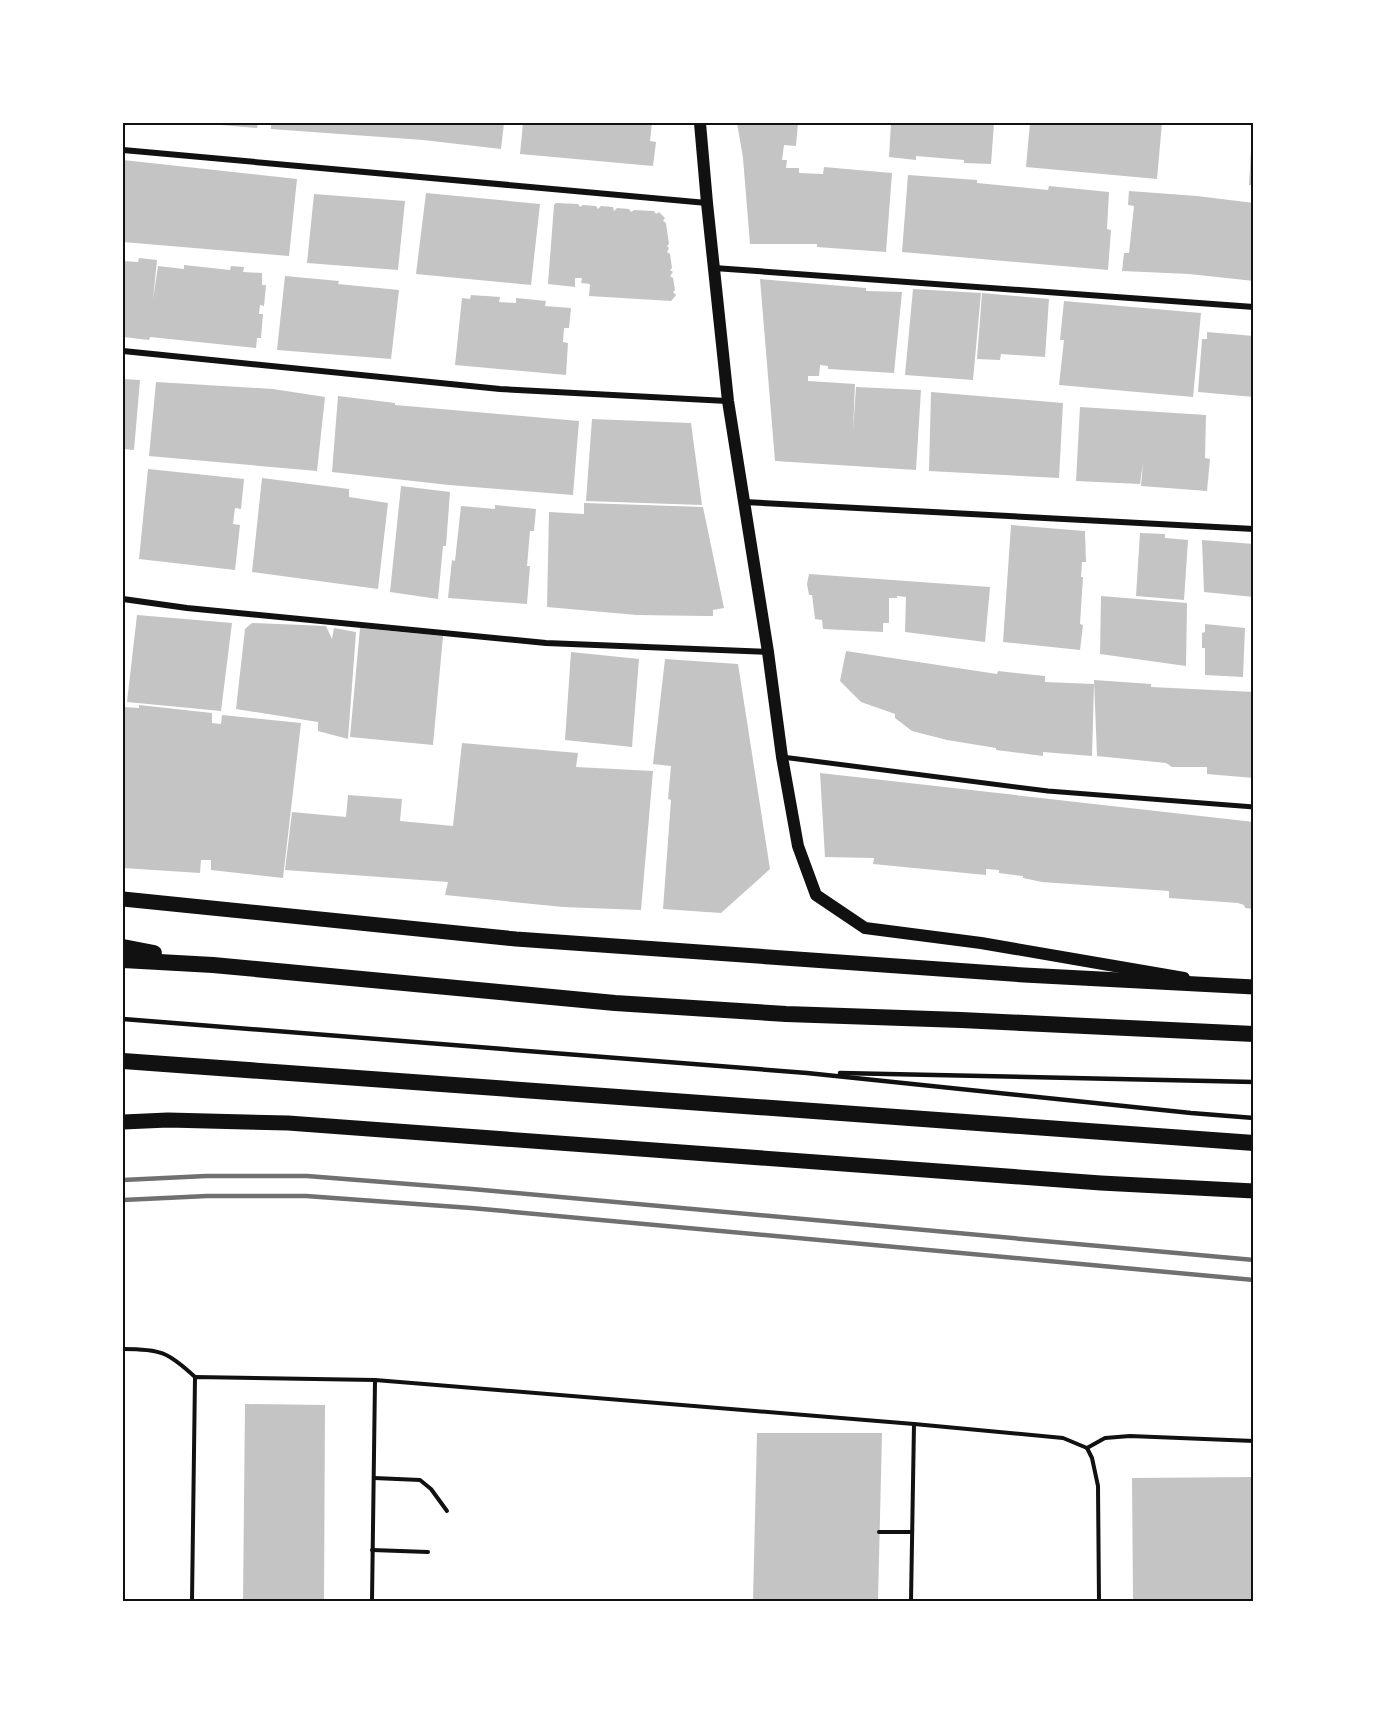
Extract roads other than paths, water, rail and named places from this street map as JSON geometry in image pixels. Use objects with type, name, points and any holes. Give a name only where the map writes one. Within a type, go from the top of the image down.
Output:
[{"type":"highway","points":[[123,947],[213,965]]},
{"type":"highway","points":[[123,960],[213,965],[615,1004],[786,1014],[973,1020],[1254,1034]]},
{"type":"highway","points":[[127,1062],[1254,1143]]},
{"type":"main road","points":[[700,123],[728,401],[768,652],[782,757],[798,846],[816,895],[865,928],[981,943],[1236,987]]},
{"type":"main road","points":[[123,899],[516,939],[1024,975],[1254,987]]},
{"type":"main road","points":[[123,1122],[288,1123],[1089,1182],[1254,1191]]},
{"type":"street","points":[[123,150],[707,203]]},
{"type":"street","points":[[714,268],[1254,307]]},
{"type":"street","points":[[123,351],[500,389],[728,401]]},
{"type":"street","points":[[744,502],[1254,529]]},
{"type":"street","points":[[123,599],[187,608],[546,643],[768,652]]},
{"type":"street","points":[[782,757],[1048,791],[1254,807]]},
{"type":"lane","points":[[123,1019],[807,1073],[1254,1118]]},
{"type":"lane","points":[[807,1073],[1254,1082]]},
{"type":"railway","points":[[123,1180],[206,1176],[307,1176],[1254,1260]]},
{"type":"railway","points":[[123,1200],[207,1196],[306,1196],[471,1208],[1254,1280]]}]
